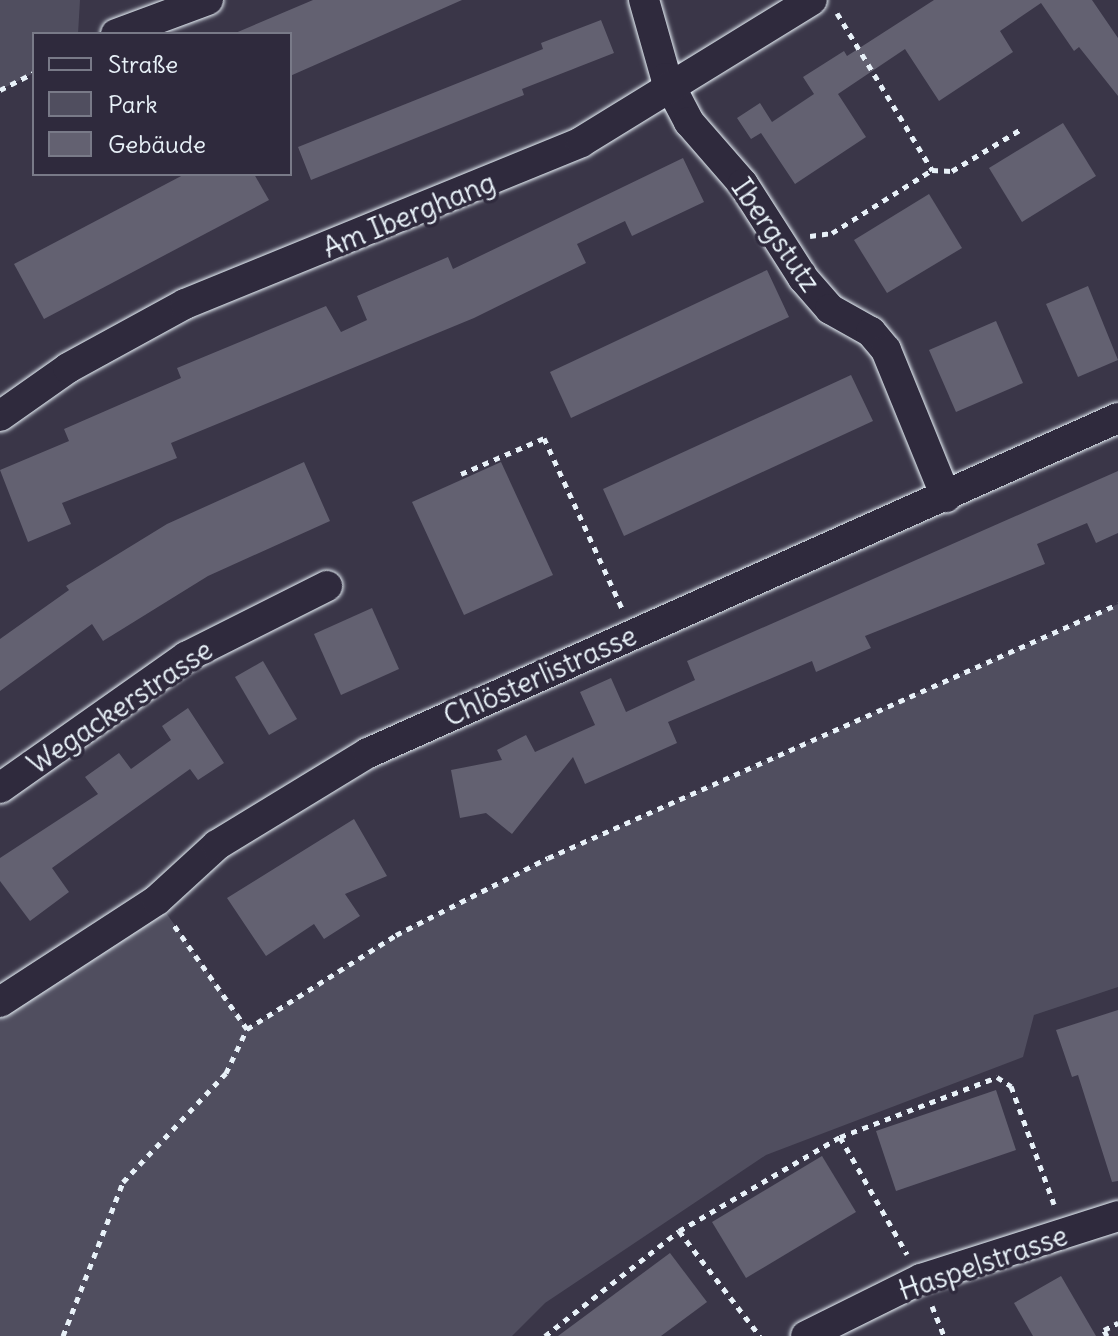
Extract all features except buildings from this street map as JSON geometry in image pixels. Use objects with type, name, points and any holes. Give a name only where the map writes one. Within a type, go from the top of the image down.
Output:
[{"type":"street","points":[[121,32],[208,0]]},
{"type":"street","name":"Ibergstutz","points":[[644,0],[671,90],[689,122],[743,184],[778,239],[830,309],[871,332],[886,350],[946,497]]},
{"type":"street","name":"Am Iberghang","points":[[0,416],[68,368],[185,304],[475,189],[581,142],[671,90],[812,0]]},
{"type":"street","name":"Chlösterlistrasse","points":[[0,1002],[157,900],[217,845],[368,753],[1118,418]]},
{"type":"street","name":"Wegackerstrasse","points":[[0,788],[186,657],[327,586]]},
{"type":"street","name":"Haspelstrasse","points":[[806,1336],[921,1279],[1118,1216]]},
{"type":"path","points":[[830,0],[932,170]]},
{"type":"path","points":[[0,90],[32,74]]},
{"type":"path","points":[[778,239],[832,233],[932,170],[952,171],[1023,128]]},
{"type":"path","points":[[461,474],[544,438],[634,634]]},
{"type":"path","points":[[63,1336],[123,1182],[226,1073],[247,1029],[396,935],[548,858],[1118,604]]},
{"type":"path","points":[[157,900],[247,1029]]},
{"type":"path","points":[[545,1336],[679,1231],[840,1137],[997,1077],[1011,1086],[1064,1234]]},
{"type":"path","points":[[840,1137],[921,1279]]},
{"type":"path","points":[[679,1231],[760,1336]]},
{"type":"path","points":[[1107,1336],[1104,1330],[1118,1323]]},
{"type":"green space","points":[[0,0],[80,0],[78,32],[32,32],[32,74],[0,90]]},
{"type":"green space","points":[[1118,604],[1118,987],[1034,1015],[1023,1057],[766,1155],[545,1303],[512,1336],[0,1336],[0,1002],[157,900],[248,1029],[396,935],[548,858]]}]
